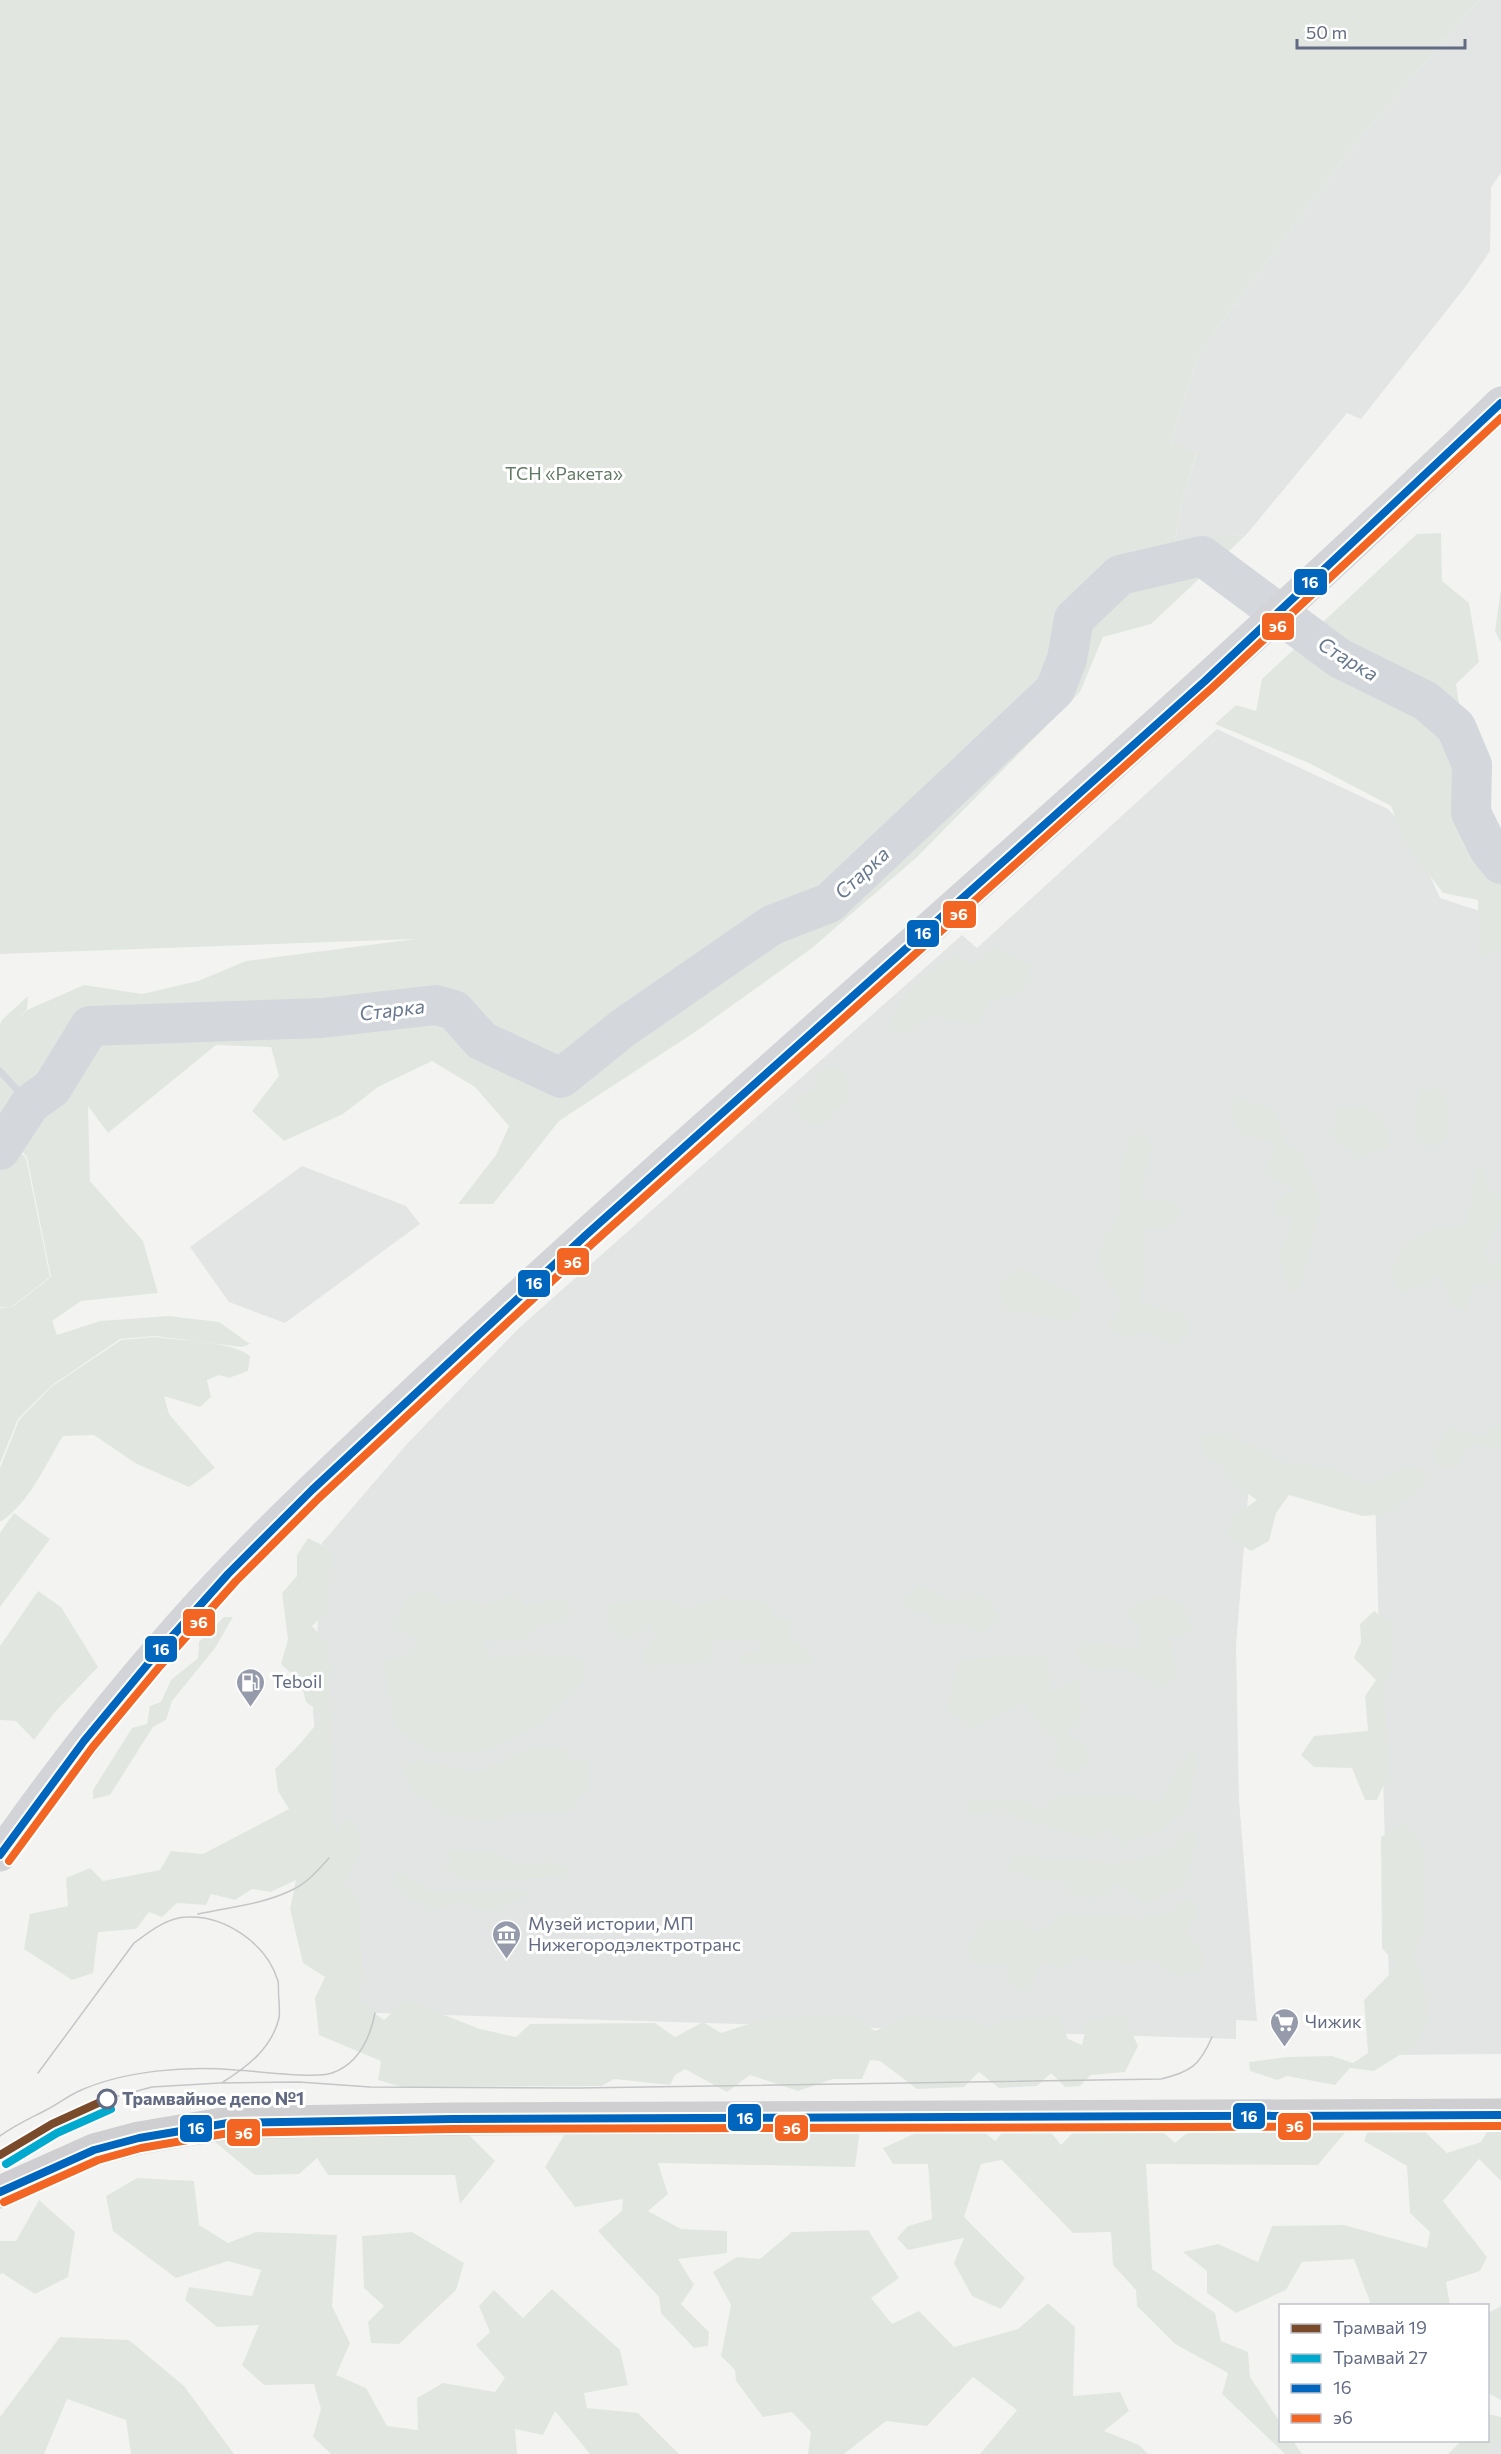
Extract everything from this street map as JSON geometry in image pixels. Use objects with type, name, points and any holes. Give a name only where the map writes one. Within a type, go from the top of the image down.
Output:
[{"type":"main road","points":[[0,1855],[52,1781],[111,1706],[178,1628],[330,1472],[614,1208],[1050,820],[1346,551],[1501,403]]},
{"type":"street","points":[[0,2192],[94,2150],[139,2138],[228,2123],[453,2119],[1501,2115]]},
{"type":"shaded area","points":[[1479,0],[1501,0],[1501,173],[1491,187],[1490,251],[1466,286],[1361,419],[1347,413],[1246,535],[1175,540],[1184,492],[1197,454],[1171,442],[1199,352],[1354,145]]},
{"type":"shaded area","points":[[1217,729],[1388,809],[1412,836],[1440,898],[1501,918],[1501,2054],[1391,2055],[1375,1496],[1250,1472],[1236,1646],[1239,1800],[1257,2021],[1236,2020],[1236,2039],[346,2012],[313,1713],[322,1543],[407,1444],[519,1328],[962,935],[977,948]]},
{"type":"shaded area","points":[[302,1166],[406,1206],[420,1224],[285,1323],[229,1302],[190,1247]]},
{"type":"shaded area","points":[[1501,2418],[1501,2454],[1466,2454],[1485,2442],[1489,2442]]},
{"type":"green space","name":"ТСН «Ракета»","points":[[0,0],[1479,0],[1354,145],[1199,352],[1171,442],[1197,453],[1184,492],[1175,539],[1246,535],[1151,624],[1103,637],[1080,692],[916,858],[812,948],[695,1032],[559,1121],[493,1204],[458,1204],[496,1155],[509,1126],[475,1087],[432,1061],[378,1087],[343,1114],[284,1141],[252,1111],[279,1076],[271,1047],[216,1045],[108,1133],[88,1106],[90,1181],[143,1241],[158,1293],[81,1301],[52,1321],[57,1335],[100,1321],[169,1316],[219,1322],[250,1344],[242,1347],[155,1336],[120,1339],[51,1386],[18,1419],[0,1463],[0,1308],[12,1307],[51,1277],[27,1157],[0,1128],[0,1024],[2,1020],[28,996],[27,1009],[20,1017],[27,1010],[84,985],[142,994],[198,981],[246,961],[415,939],[0,954]]},
{"type":"green space","points":[[1441,533],[1442,581],[1469,603],[1479,662],[1456,684],[1462,723],[1501,838],[1501,950],[1479,959],[1478,900],[1443,893],[1405,843],[1391,806],[1311,764],[1215,724],[1236,705],[1256,711],[1262,679],[1417,534]]},
{"type":"green space","points":[[1501,589],[1501,643],[1495,631]]},
{"type":"green space","points":[[993,947],[1031,965],[1021,993],[990,1000],[979,1025],[934,1016],[900,1033],[889,1024],[913,986],[953,955],[975,965]]},
{"type":"green space","points":[[829,1067],[845,1072],[849,1098],[819,1126],[804,1122],[794,1101],[813,1090],[819,1072]]},
{"type":"green space","points":[[1439,1088],[1449,1103],[1445,1142],[1430,1148],[1415,1134],[1419,1091]]},
{"type":"green space","points":[[1237,1100],[1274,1109],[1284,1142],[1301,1154],[1320,1203],[1300,1289],[1288,1291],[1280,1253],[1294,1218],[1275,1213],[1275,1204],[1296,1189],[1265,1172],[1277,1140],[1241,1136],[1231,1108]]},
{"type":"green space","points":[[1366,1106],[1387,1126],[1388,1147],[1359,1156],[1333,1138],[1337,1110]]},
{"type":"green space","points":[[0,1130],[26,1158],[50,1277],[11,1307],[0,1307]]},
{"type":"green space","points":[[1143,1133],[1151,1146],[1140,1198],[1172,1202],[1182,1212],[1172,1226],[1143,1229],[1144,1280],[1138,1301],[1162,1310],[1183,1314],[1189,1331],[1175,1346],[1149,1331],[1126,1336],[1107,1329],[1123,1305],[1099,1264],[1106,1234],[1123,1212],[1120,1174],[1127,1147],[1131,1137]]},
{"type":"green space","points":[[1477,1168],[1484,1170],[1488,1190],[1501,1196],[1501,1219],[1485,1249],[1487,1264],[1501,1262],[1501,1280],[1472,1285],[1467,1309],[1451,1306],[1442,1273],[1426,1284],[1399,1293],[1391,1274],[1405,1246],[1427,1231],[1467,1227]]},
{"type":"green space","points":[[1021,1268],[1080,1298],[1080,1309],[1064,1320],[1006,1309],[997,1285]]},
{"type":"green space","points":[[155,1337],[219,1344],[250,1356],[248,1371],[229,1378],[219,1375],[207,1380],[211,1397],[200,1407],[164,1396],[169,1414],[215,1468],[189,1487],[135,1463],[94,1435],[63,1436],[28,1495],[0,1522],[0,1468],[19,1420],[51,1387],[121,1340]]},
{"type":"green space","points":[[1501,1422],[1501,1448],[1469,1444],[1456,1466],[1440,1467],[1434,1452],[1448,1428],[1480,1438]]},
{"type":"green space","points":[[1224,1433],[1285,1463],[1338,1470],[1366,1486],[1413,1466],[1427,1472],[1421,1488],[1387,1514],[1362,1516],[1289,1495],[1276,1513],[1269,1541],[1251,1551],[1230,1538],[1231,1518],[1257,1500],[1235,1484],[1222,1463],[1205,1458],[1201,1436]]},
{"type":"green space","points":[[14,1513],[50,1539],[0,1607],[0,1533]]},
{"type":"green space","points":[[308,1538],[332,1550],[328,1610],[312,1626],[329,1645],[334,1842],[346,1817],[361,1832],[359,1856],[343,1886],[358,1898],[363,1974],[357,2001],[384,2020],[406,2000],[480,2029],[516,2037],[530,2024],[655,2023],[675,2037],[703,2022],[721,2033],[767,2018],[854,2017],[875,2031],[909,2017],[968,2020],[989,2028],[1009,2019],[1059,2017],[1068,2039],[1082,2045],[1088,2019],[1124,2016],[1138,2046],[1125,2072],[1091,2075],[1080,2086],[1065,2087],[1051,2073],[1037,2086],[999,2088],[979,2072],[964,2087],[917,2089],[880,2061],[870,2060],[862,2079],[833,2079],[798,2091],[750,2075],[727,2092],[685,2069],[675,2075],[670,2085],[614,2079],[602,2086],[402,2087],[378,2080],[381,2061],[319,2035],[315,1998],[325,1977],[303,1963],[290,1909],[296,1880],[271,1892],[252,1889],[235,1900],[211,1894],[206,1905],[177,1903],[162,1917],[149,1912],[136,1929],[98,1932],[93,1973],[72,1980],[24,1949],[30,1914],[68,1906],[66,1878],[90,1868],[103,1881],[160,1870],[171,1851],[203,1854],[289,1809],[278,1791],[275,1769],[324,1715],[306,1702],[301,1683],[281,1664],[288,1639],[282,1593],[297,1576],[297,1555]]},
{"type":"green space","points":[[921,1585],[944,1599],[985,1598],[1000,1615],[982,1632],[957,1621],[934,1626],[929,1613],[909,1611],[903,1600]]},
{"type":"green space","points":[[429,1589],[446,1605],[465,1598],[483,1606],[511,1594],[525,1606],[560,1599],[572,1607],[565,1619],[535,1626],[527,1638],[483,1642],[491,1659],[529,1653],[585,1660],[584,1681],[542,1723],[487,1750],[430,1751],[395,1727],[384,1661],[415,1653],[416,1637],[395,1627],[405,1600]]},
{"type":"green space","points":[[38,1591],[61,1607],[98,1667],[56,1711],[34,1740],[16,1721],[0,1720],[0,1646]]},
{"type":"green space","points":[[1164,1595],[1185,1608],[1191,1632],[1168,1637],[1177,1672],[1163,1688],[1125,1667],[1095,1670],[1074,1655],[1085,1644],[1141,1648],[1141,1631],[1127,1616],[1134,1605]]},
{"type":"green space","points":[[723,1598],[767,1602],[771,1616],[790,1620],[789,1637],[812,1655],[809,1664],[741,1663],[742,1656],[763,1650],[758,1638],[713,1640],[709,1662],[646,1665],[642,1654],[656,1636],[652,1621],[627,1640],[607,1626],[610,1603],[669,1599],[686,1609]]},
{"type":"green space","points":[[1374,1611],[1392,1624],[1392,1669],[1384,1681],[1389,1773],[1377,1800],[1365,1800],[1352,1768],[1314,1767],[1301,1755],[1314,1736],[1368,1731],[1365,1696],[1376,1680],[1354,1658],[1361,1642],[1360,1624]]},
{"type":"green space","points":[[224,1617],[233,1617],[215,1648],[172,1701],[166,1720],[153,1727],[110,1795],[93,1799],[93,1790],[132,1728],[147,1724],[150,1706],[161,1702],[171,1680],[198,1658],[199,1642]]},
{"type":"green space","points":[[1048,1655],[1051,1694],[1078,1680],[1083,1712],[1066,1737],[1084,1744],[1091,1760],[1072,1774],[1053,1765],[1060,1742],[1044,1730],[1025,1701],[974,1728],[948,1711],[961,1659]]},
{"type":"green space","points":[[534,1746],[567,1750],[569,1760],[589,1761],[588,1786],[569,1812],[512,1812],[489,1822],[449,1814],[418,1795],[401,1768],[416,1760],[477,1774]]},
{"type":"green space","points":[[1191,1752],[1198,1756],[1188,1807],[1160,1831],[1122,1843],[1107,1829],[1094,1838],[1028,1821],[1002,1808],[977,1815],[965,1810],[971,1800],[1022,1798],[1040,1811],[1057,1797],[1135,1797],[1161,1803],[1171,1786],[1174,1775]]},
{"type":"green space","points":[[1404,1822],[1424,1847],[1424,1928],[1412,1952],[1421,1974],[1429,2019],[1414,2046],[1374,2071],[1350,2068],[1335,2085],[1287,2076],[1277,2080],[1250,2071],[1249,2062],[1287,2057],[1332,2056],[1353,2063],[1368,2053],[1364,2000],[1398,1966],[1382,1948],[1381,1837]]},
{"type":"green space","points":[[1193,1828],[1198,1840],[1183,1885],[1144,1903],[1120,1883],[1096,1899],[1070,1893],[1070,1881],[1046,1881],[1006,1869],[1015,1856],[1119,1863],[1163,1855]]},
{"type":"green space","points":[[448,1850],[489,1851],[509,1863],[554,1862],[571,1870],[557,1878],[460,1879],[444,1868],[451,1861]]},
{"type":"green space","points":[[398,1871],[433,1893],[520,1890],[530,1895],[489,1910],[457,1901],[433,1910],[403,1892],[393,1877]]},
{"type":"green space","points":[[1187,1896],[1197,1911],[1185,1931],[1203,1952],[1202,1969],[1176,1976],[1154,1960],[1122,1963],[1079,1955],[1061,1968],[1037,1961],[1034,1981],[1022,1991],[1004,1977],[1013,1966],[973,1963],[967,1949],[985,1920],[1020,1919],[1037,1935],[1062,1914],[1141,1919],[1171,1913]]},
{"type":"green space","points":[[1138,2109],[1175,2143],[1204,2119],[1348,2129],[1318,2165],[1146,2164],[1152,2269],[1215,2313],[1221,2341],[1248,2352],[1250,2377],[1279,2420],[1279,2442],[1294,2442],[1302,2454],[1285,2454],[1222,2394],[1228,2373],[1175,2344],[1137,2306],[1136,2290],[1113,2265],[1111,2232],[1073,2233],[1002,2160],[981,2164],[964,2217],[1025,2278],[1001,2309],[972,2296],[954,2263],[964,2238],[908,2250],[897,2238],[908,2226],[932,2219],[928,2164],[893,2164],[883,2148],[927,2128],[969,2119],[995,2141],[1018,2115],[1035,2112],[1061,2145],[1093,2112]]},
{"type":"green space","points":[[1416,2123],[1447,2153],[1481,2142],[1492,2123],[1501,2123],[1501,2181],[1479,2159],[1443,2201],[1487,2257],[1480,2271],[1446,2282],[1450,2304],[1368,2304],[1370,2302],[1354,2259],[1302,2262],[1286,2290],[1236,2313],[1207,2293],[1207,2271],[1183,2252],[1218,2244],[1258,2262],[1272,2226],[1344,2225],[1427,2248],[1430,2232],[1410,2213],[1407,2166],[1364,2141],[1370,2126]]},
{"type":"green space","points":[[569,2127],[860,2130],[855,2167],[658,2163],[668,2194],[648,2211],[681,2229],[727,2231],[727,2253],[678,2259],[694,2285],[681,2304],[709,2332],[708,2346],[694,2348],[661,2313],[659,2297],[598,2231],[622,2211],[623,2199],[575,2207],[545,2167]]},
{"type":"green space","points":[[227,2128],[462,2128],[495,2161],[460,2204],[455,2175],[328,2175],[317,2158],[299,2174],[255,2175],[215,2142]]},
{"type":"green space","points":[[137,2178],[194,2181],[199,2225],[228,2243],[256,2232],[337,2235],[332,2306],[350,2343],[336,2375],[366,2388],[387,2426],[418,2430],[417,2398],[443,2383],[495,2392],[505,2378],[476,2345],[490,2332],[479,2306],[494,2290],[523,2318],[552,2289],[620,2350],[628,2385],[584,2393],[587,2408],[638,2413],[679,2454],[590,2454],[555,2411],[543,2435],[515,2429],[517,2454],[331,2454],[313,2437],[321,2409],[314,2384],[264,2385],[242,2365],[259,2325],[217,2327],[185,2300],[189,2287],[252,2296],[261,2270],[228,2261],[176,2278],[113,2231],[106,2196]]},
{"type":"green space","points":[[39,2200],[75,2232],[68,2277],[35,2294],[2,2273],[0,2275],[0,2241],[16,2241]]},
{"type":"green space","points":[[868,2230],[899,2278],[871,2298],[892,2324],[919,2311],[954,2347],[1018,2329],[1048,2303],[1075,2327],[1073,2396],[1120,2392],[1129,2411],[1104,2431],[1139,2445],[1148,2454],[980,2454],[1017,2410],[973,2377],[927,2426],[886,2421],[844,2454],[808,2454],[811,2432],[792,2412],[763,2417],[736,2381],[735,2370],[721,2356],[731,2305],[713,2272],[737,2257],[760,2259],[792,2232]]},
{"type":"green space","points":[[412,2232],[464,2263],[456,2290],[399,2344],[371,2343],[368,2322],[384,2306],[364,2288],[362,2236]]},
{"type":"green space","points":[[1501,2306],[1501,2400],[1489,2394],[1489,2312]]},
{"type":"green space","points":[[60,2337],[129,2340],[184,2386],[234,2454],[131,2454],[126,2420],[67,2399],[44,2454],[0,2454],[0,2417]]},
{"type":"green space","points":[[1489,2414],[1501,2417],[1501,2440],[1481,2454],[1448,2454],[1460,2442],[1489,2442]]},
{"type":"waterway","name":"Старка","points":[[0,1150],[30,1104],[52,1088],[90,1026],[322,1018],[436,1005],[454,1010],[482,1041],[561,1078],[623,1028],[772,925],[829,903],[1055,690],[1067,659],[1074,619],[1120,575],[1202,556],[1339,658],[1426,701],[1456,727],[1472,765],[1471,813],[1489,849],[1501,864]]},
{"type":"waterway","points":[[0,1071],[30,1104]]},
{"type":"tram line","points":[[198,1914],[259,1902],[283,1894],[304,1883],[329,1858]]},
{"type":"tram line","points":[[38,2073],[134,1943],[159,1926],[187,1917],[216,1921],[243,1934],[264,1955],[278,1981],[279,2016],[271,2039],[257,2056],[223,2082]]},
{"type":"tram line","points":[[0,2136],[79,2091],[116,2078],[136,2074],[177,2069],[236,2070],[300,2075],[332,2073],[356,2057],[370,2032],[375,2013]]},
{"type":"tram line","points":[[107,2099],[152,2087],[220,2083],[299,2082],[370,2087],[579,2088],[1161,2079],[1193,2066],[1212,2037]]},
{"type":"tram line","name":"19","points":[[0,2155],[52,2124],[107,2099]]},
{"type":"tram line","name":"27","points":[[6,2164],[57,2133],[111,2109]]},
{"type":"transit line","name":"16","points":[[0,1855],[84,1741],[152,1659],[228,1574],[312,1490],[586,1235],[1205,681],[1501,403]]},
{"type":"transit line","name":"э6","points":[[9,1861],[92,1748],[160,1666],[236,1581],[319,1498],[593,1243],[1212,688],[1501,418]]},
{"type":"transit line","name":"16","points":[[0,2192],[94,2150],[139,2138],[228,2123],[453,2119],[1501,2115]]},
{"type":"transit line","name":"э6","points":[[4,2202],[98,2160],[141,2148],[229,2133],[453,2129],[1501,2126]]},
{"type":"place","name":"Teboil","points":[[251,1708]]},
{"type":"place","name":"Музей истории, МП Нижегородэлектротранс","points":[[507,1960]]},
{"type":"place","name":"Чижик","points":[[1284,2048]]},
{"type":"place","name":"Трамвайное депо №1","points":[[107,2099]]}]
